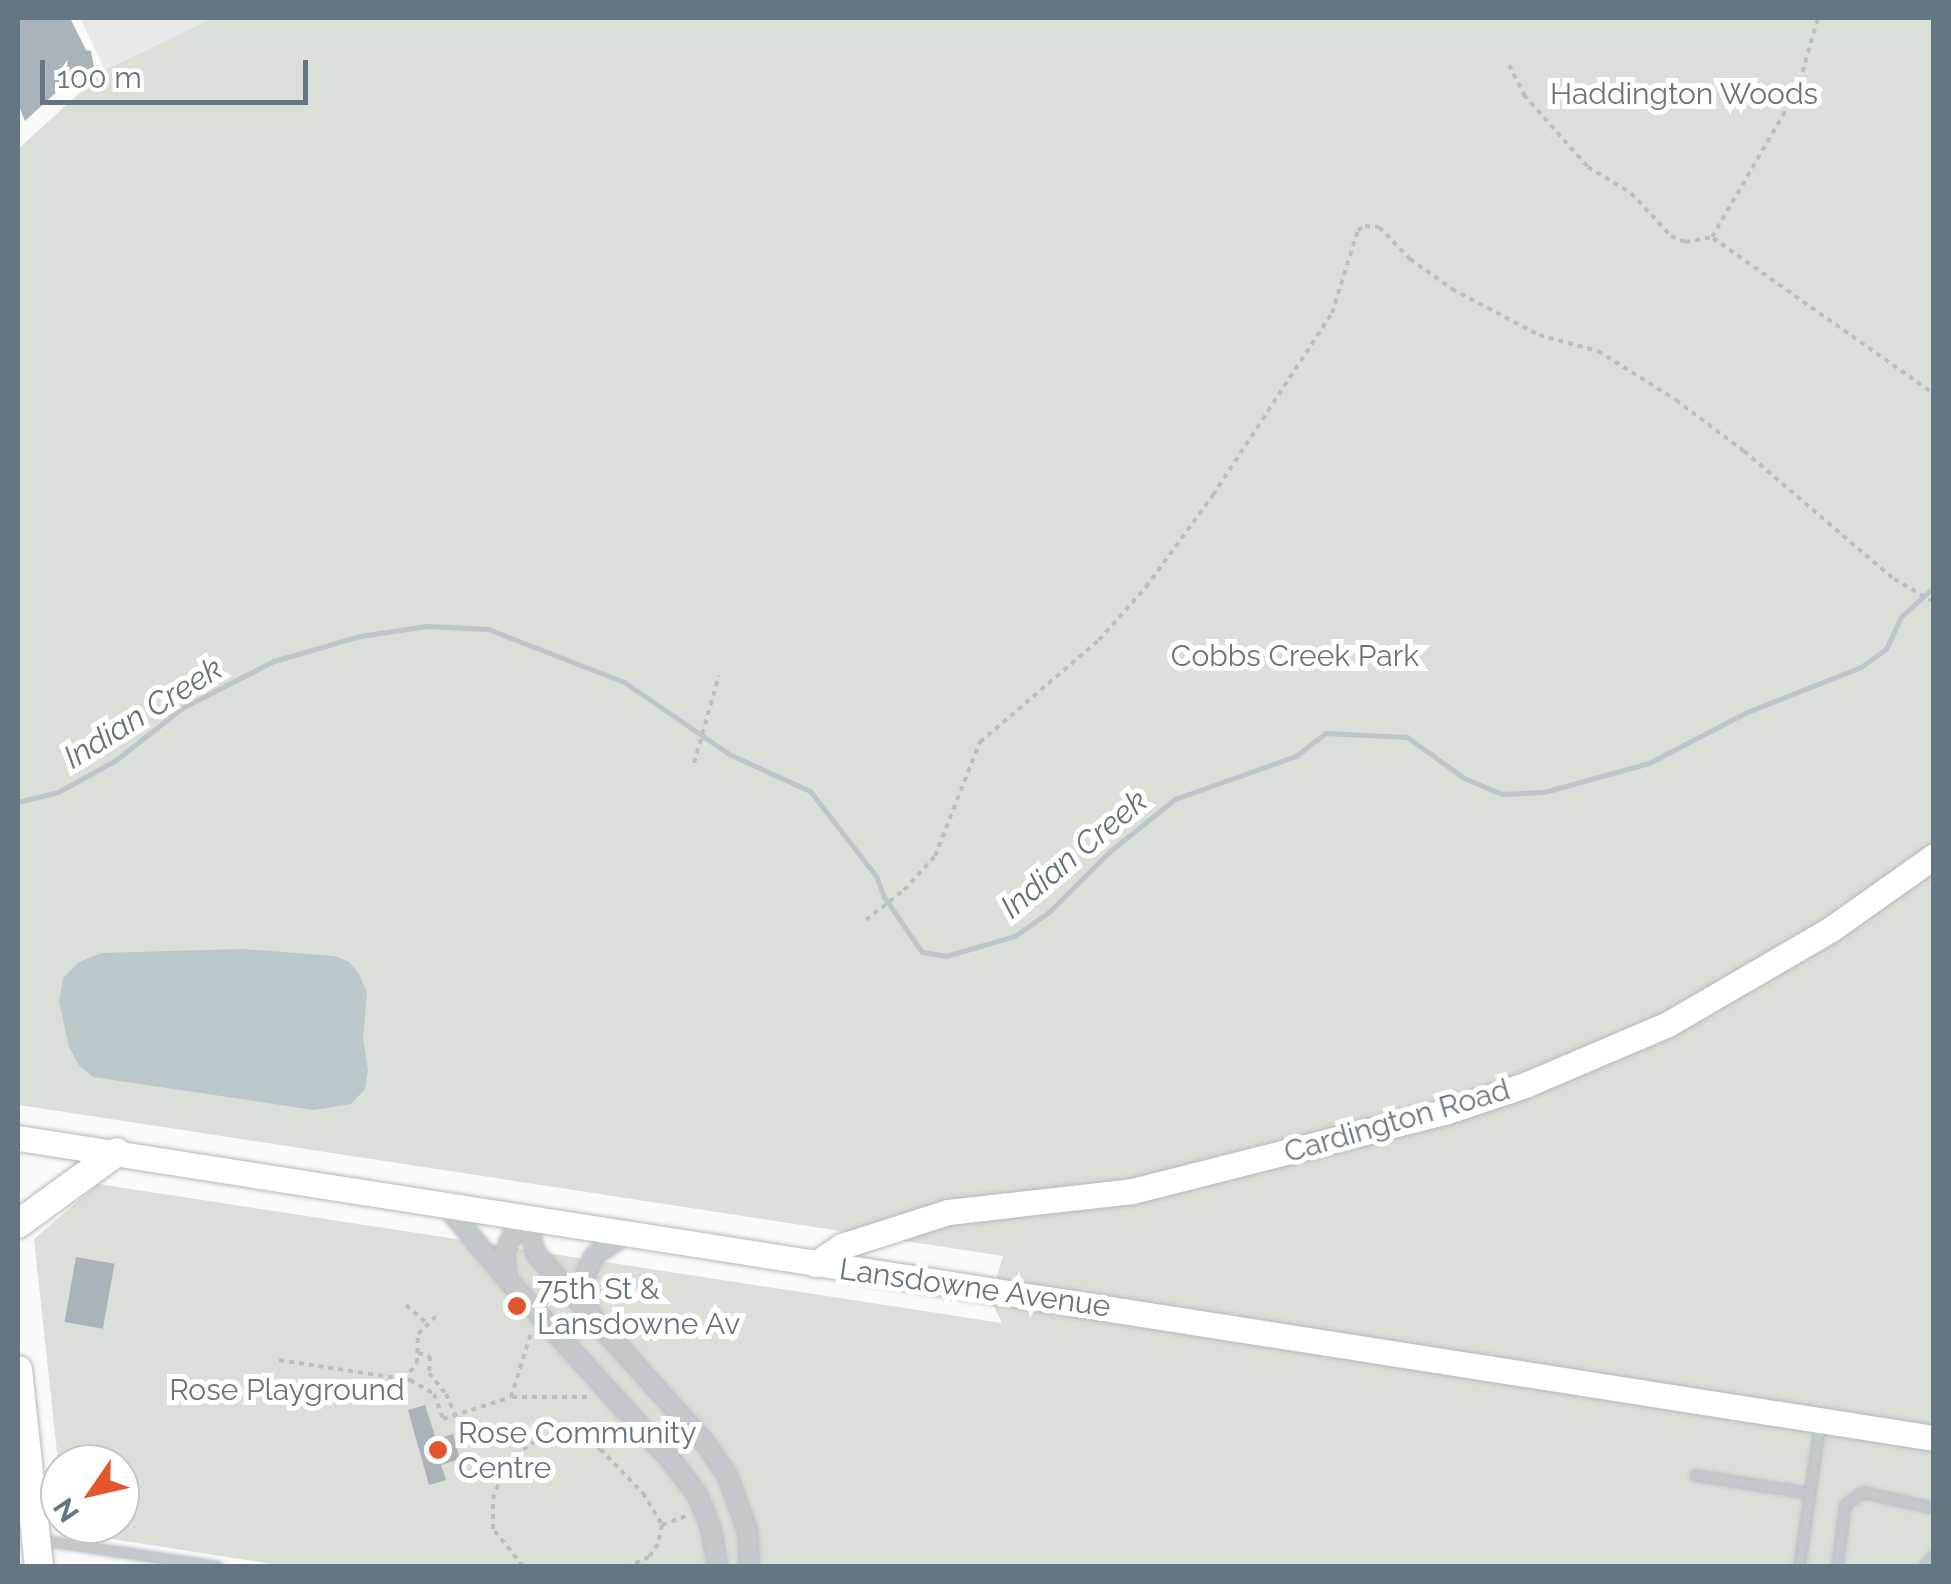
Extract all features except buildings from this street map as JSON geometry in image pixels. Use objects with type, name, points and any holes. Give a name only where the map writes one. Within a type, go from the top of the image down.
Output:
[{"type":"main road","name":"Cardington Road","points":[[816,1264],[842,1246],[948,1212],[1147,1188],[1426,1117],[1525,1085],[1668,1024],[1831,928],[1934,856]]},
{"type":"main road","name":"Lansdowne Avenue","points":[[18,1138],[1934,1438]]},
{"type":"main road","points":[[18,1224],[117,1152]]},
{"type":"main road","points":[[18,1370],[37,1552]]},
{"type":"street","points":[[444,1203],[674,1464],[704,1510],[718,1566]]},
{"type":"street","points":[[508,1280],[504,1254],[522,1215]]},
{"type":"street","points":[[522,1215],[537,1255],[706,1444],[728,1476],[748,1532],[748,1566]]},
{"type":"street","points":[[591,1318],[583,1290],[586,1273],[594,1256],[625,1234]]},
{"type":"lane","points":[[1799,1566],[1820,1419]]},
{"type":"lane","points":[[1695,1475],[1810,1493]]},
{"type":"lane","points":[[1837,1566],[1845,1504],[1863,1492],[1934,1508]]},
{"type":"lane","points":[[37,1552],[217,1566]]},
{"type":"lane","points":[[1924,1566],[1934,1555]]},
{"type":"path","points":[[1712,237],[1797,90],[1818,18]]},
{"type":"path","points":[[1508,65],[1524,95],[1588,167],[1631,193],[1671,236],[1685,242],[1712,237],[1934,394]]},
{"type":"path","points":[[866,920],[904,890],[935,856],[980,742],[1099,640],[1146,587],[1213,494],[1332,313],[1358,230],[1365,226],[1379,227],[1410,259],[1452,290],[1539,334],[1598,351],[1676,400],[1744,451],[1894,579],[1933,602]]},
{"type":"path","points":[[694,763],[719,675]]},
{"type":"path","points":[[406,1305],[427,1323]]},
{"type":"path","points":[[511,1397],[538,1310]]},
{"type":"path","points":[[404,1380],[417,1363],[418,1334],[436,1316]]},
{"type":"path","points":[[418,1353],[430,1356],[428,1374],[446,1394],[455,1415]]},
{"type":"path","points":[[279,1360],[404,1380],[434,1394],[443,1419],[511,1397],[549,1394],[617,1399]]},
{"type":"path","points":[[524,1566],[493,1529],[494,1499],[515,1455],[538,1440],[570,1437],[600,1449],[643,1492],[662,1525],[658,1544],[648,1557],[629,1566]]},
{"type":"path","points":[[662,1525],[704,1510]]},
{"type":"shaded area","points":[[80,18],[213,18],[105,70]]},
{"type":"shaded area","points":[[243,949],[335,956],[349,962],[359,974],[367,993],[363,1038],[368,1070],[365,1089],[351,1104],[314,1110],[93,1077],[79,1065],[69,1047],[59,1001],[63,978],[79,962],[101,953]]},
{"type":"green space","name":"Cobbs Creek Park","points":[[213,18],[1933,18],[1933,1566],[284,1566],[140,1543],[140,1444],[56,1444],[34,1239],[98,1184],[1002,1323],[990,1298],[1003,1256],[19,1105],[18,149],[105,70]]},
{"type":"waterway","name":"Indian Creek","points":[[18,802],[58,792],[116,760],[182,708],[274,661],[360,636],[427,626],[488,629],[624,682],[729,754],[810,791],[876,876],[884,897],[922,952],[946,956],[1015,936],[1049,912],[1109,852],[1175,799],[1296,756],[1325,733],[1407,737],[1464,778],[1502,794],[1544,792],[1649,763],[1747,712],[1861,667],[1886,649],[1901,617],[1934,587]]},
{"type":"place","name":"75th St & Lansdowne Av","points":[[517,1306]]},
{"type":"place","name":"Rose Community Centre","points":[[438,1450]]},
{"type":"park label","name":"Haddington Woods","points":[[1684,94]]},
{"type":"park label","name":"Rose Playground","points":[[287,1390]]}]
